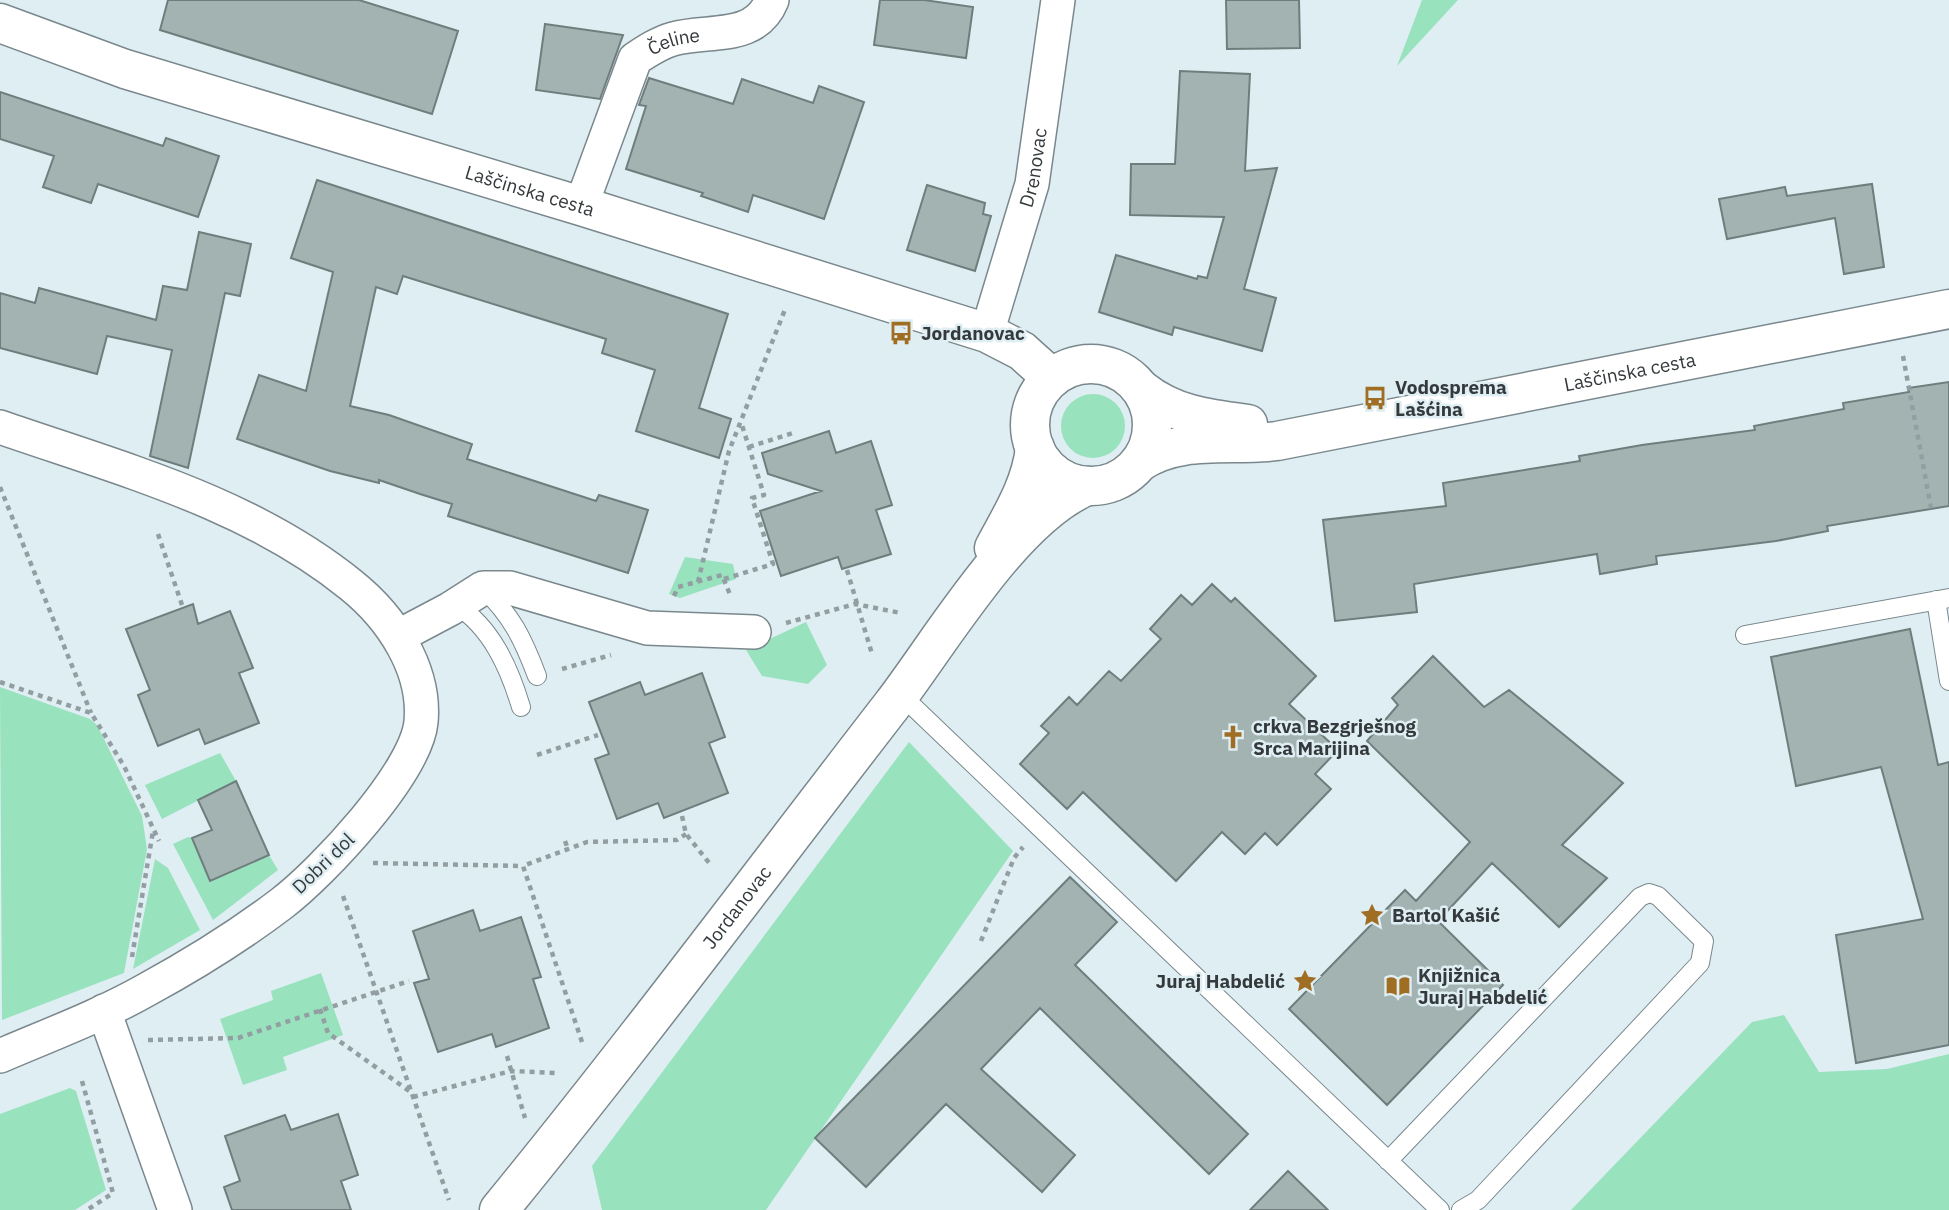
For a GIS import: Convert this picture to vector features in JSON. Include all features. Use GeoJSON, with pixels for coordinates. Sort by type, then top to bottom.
{"type":"FeatureCollection","features":[{"type":"Feature","properties":{"kind":"main road","name":"Laščinska cesta"},"geometry":{"type":"LineString","coordinates":[[0,23],[125,69],[581,206],[987,333],[1022,351],[1052,378]]}},
{"type":"Feature","properties":{"kind":"main road","name":"Laščinska cesta"},"geometry":{"type":"LineString","coordinates":[[1140,462],[1165,448],[1183,445],[1243,445],[1312,434],[1949,309]]}},
{"type":"Feature","properties":{"kind":"main road"},"geometry":{"type":"LineString","coordinates":[[1093,364],[1110,367],[1125,374],[1142,390],[1151,415],[1152,431],[1148,448],[1140,462],[1117,480],[1087,486],[1057,475],[1035,448],[1031,434],[1031,414],[1036,398],[1052,378],[1077,365],[1093,364]]}},
{"type":"Feature","properties":{"kind":"main road","name":"Laščinska cesta"},"geometry":{"type":"LineString","coordinates":[[1142,390],[1170,409],[1203,418],[1312,434]]}},
{"type":"Feature","properties":{"kind":"main road","name":"Jordanovac"},"geometry":{"type":"LineString","coordinates":[[499,1210],[901,694],[967,599],[1026,487],[1033,468],[1035,448]]}},
{"type":"Feature","properties":{"kind":"main road","name":"Jordanovac"},"geometry":{"type":"LineString","coordinates":[[967,599],[1059,500],[1087,486]]}},
{"type":"Feature","properties":{"kind":"street","name":"Čeline"},"geometry":{"type":"LineString","coordinates":[[581,206],[635,59],[653,47],[674,39],[737,31],[755,25],[768,11],[772,0]]}},
{"type":"Feature","properties":{"kind":"street","name":"Drenovac"},"geometry":{"type":"LineString","coordinates":[[987,333],[1032,184],[1058,0]]}},
{"type":"Feature","properties":{"kind":"street","name":"Dobri dol"},"geometry":{"type":"LineString","coordinates":[[0,427],[201,497],[279,535],[353,586],[399,636],[419,683],[421,723],[409,761],[361,826],[283,903],[148,989],[0,1056]]}},
{"type":"Feature","properties":{"kind":"street"},"geometry":{"type":"LineString","coordinates":[[399,636],[469,596],[510,588],[647,628],[754,632]]}},
{"type":"Feature","properties":{"kind":"street"},"geometry":{"type":"LineString","coordinates":[[104,1011],[175,1210]]}},
{"type":"Feature","properties":{"kind":"lane"},"geometry":{"type":"LineString","coordinates":[[469,596],[506,610],[524,641],[537,677]]}},
{"type":"Feature","properties":{"kind":"lane"},"geometry":{"type":"LineString","coordinates":[[469,596],[477,618],[495,645],[522,707]]}},
{"type":"Feature","properties":{"kind":"lane"},"geometry":{"type":"LineString","coordinates":[[1745,635],[1942,599],[1949,681]]}},
{"type":"Feature","properties":{"kind":"lane"},"geometry":{"type":"LineString","coordinates":[[901,694],[1440,1210]]}},
{"type":"Feature","properties":{"kind":"lane"},"geometry":{"type":"LineString","coordinates":[[1388,1161],[1640,897],[1649,892],[1658,896],[1704,941],[1700,963],[1478,1200],[1461,1210]]}},
{"type":"Feature","properties":{"kind":"path"},"geometry":{"type":"LineString","coordinates":[[698,582],[729,450],[788,303]]}},
{"type":"Feature","properties":{"kind":"path"},"geometry":{"type":"LineString","coordinates":[[1901,352],[1906,361],[1933,513]]}},
{"type":"Feature","properties":{"kind":"path"},"geometry":{"type":"LineString","coordinates":[[724,579],[773,564],[752,498],[764,495],[740,422]]}},
{"type":"Feature","properties":{"kind":"path"},"geometry":{"type":"LineString","coordinates":[[749,447],[796,432]]}},
{"type":"Feature","properties":{"kind":"path"},"geometry":{"type":"LineString","coordinates":[[0,487],[91,713],[124,766],[159,841]]}},
{"type":"Feature","properties":{"kind":"path"},"geometry":{"type":"LineString","coordinates":[[158,534],[183,608]]}},
{"type":"Feature","properties":{"kind":"path"},"geometry":{"type":"LineString","coordinates":[[847,570],[872,654]]}},
{"type":"Feature","properties":{"kind":"path"},"geometry":{"type":"LineString","coordinates":[[754,632],[855,604],[901,613]]}},
{"type":"Feature","properties":{"kind":"path"},"geometry":{"type":"LineString","coordinates":[[0,682],[91,713]]}},
{"type":"Feature","properties":{"kind":"path"},"geometry":{"type":"LineString","coordinates":[[537,755],[598,735]]}},
{"type":"Feature","properties":{"kind":"path"},"geometry":{"type":"LineString","coordinates":[[682,816],[686,834],[710,864]]}},
{"type":"Feature","properties":{"kind":"path"},"geometry":{"type":"LineString","coordinates":[[981,941],[1014,858],[1040,828]]}},
{"type":"Feature","properties":{"kind":"path"},"geometry":{"type":"LineString","coordinates":[[131,961],[153,830]]}},
{"type":"Feature","properties":{"kind":"path"},"geometry":{"type":"LineString","coordinates":[[371,863],[523,866],[587,842],[677,840],[686,834]]}},
{"type":"Feature","properties":{"kind":"path"},"geometry":{"type":"LineString","coordinates":[[565,841],[568,849]]}},
{"type":"Feature","properties":{"kind":"path"},"geometry":{"type":"LineString","coordinates":[[523,866],[582,1042]]}},
{"type":"Feature","properties":{"kind":"path"},"geometry":{"type":"LineString","coordinates":[[342,894],[449,1200]]}},
{"type":"Feature","properties":{"kind":"path"},"geometry":{"type":"LineString","coordinates":[[142,1044],[148,1040],[238,1038],[409,981]]}},
{"type":"Feature","properties":{"kind":"path"},"geometry":{"type":"LineString","coordinates":[[320,1009],[328,1033],[412,1095],[511,1072],[557,1073]]}},
{"type":"Feature","properties":{"kind":"path"},"geometry":{"type":"LineString","coordinates":[[507,1056],[522,1116],[528,1122]]}},
{"type":"Feature","properties":{"kind":"path"},"geometry":{"type":"LineString","coordinates":[[82,1081],[113,1193],[87,1210]]}},
{"type":"Feature","properties":{"kind":"green space"},"geometry":{"type":"Polygon","coordinates":[[[1422,0],[1458,0],[1397,66],[1422,0]]]}},
{"type":"Feature","properties":{"kind":"green space"},"geometry":{"type":"Polygon","coordinates":[[[1093,394],[1111,400],[1119,408],[1125,426],[1119,444],[1111,452],[1093,458],[1075,452],[1067,444],[1061,426],[1067,408],[1075,400],[1093,394]]]}},
{"type":"Feature","properties":{"kind":"green space"},"geometry":{"type":"Polygon","coordinates":[[[685,557],[733,564],[736,579],[680,598],[669,594],[685,557]]]}},
{"type":"Feature","properties":{"kind":"green space"},"geometry":{"type":"Polygon","coordinates":[[[806,622],[827,665],[808,684],[762,676],[746,650],[806,622]]]}},
{"type":"Feature","properties":{"kind":"green space"},"geometry":{"type":"Polygon","coordinates":[[[0,687],[90,719],[97,725],[142,816],[147,849],[124,973],[2,1020],[0,687]]]}},
{"type":"Feature","properties":{"kind":"green space"},"geometry":{"type":"Polygon","coordinates":[[[909,742],[1013,851],[766,1210],[602,1210],[592,1166],[909,742]]]}},
{"type":"Feature","properties":{"kind":"green space"},"geometry":{"type":"Polygon","coordinates":[[[220,753],[236,781],[162,819],[145,785],[220,753]]]}},
{"type":"Feature","properties":{"kind":"green space"},"geometry":{"type":"Polygon","coordinates":[[[188,837],[192,838],[210,881],[269,855],[278,870],[213,920],[173,844],[188,837]]]}},
{"type":"Feature","properties":{"kind":"green space"},"geometry":{"type":"Polygon","coordinates":[[[155,859],[168,868],[200,930],[133,969],[155,859]]]}},
{"type":"Feature","properties":{"kind":"green space"},"geometry":{"type":"Polygon","coordinates":[[[321,973],[343,1035],[283,1057],[287,1070],[243,1085],[220,1019],[273,1000],[271,991],[321,973]]]}},
{"type":"Feature","properties":{"kind":"green space"},"geometry":{"type":"Polygon","coordinates":[[[1784,1015],[1819,1072],[1887,1069],[1949,1054],[1949,1210],[1571,1210],[1752,1022],[1784,1015]]]}},
{"type":"Feature","properties":{"kind":"green space"},"geometry":{"type":"Polygon","coordinates":[[[70,1088],[76,1091],[106,1190],[75,1210],[0,1210],[0,1114],[70,1088]]]}},
{"type":"Feature","properties":{"kind":"building"},"geometry":{"type":"Polygon","coordinates":[[[168,0],[359,0],[458,31],[432,114],[160,30],[168,0]]]}},
{"type":"Feature","properties":{"kind":"building"},"geometry":{"type":"Polygon","coordinates":[[[880,0],[924,0],[973,7],[966,58],[874,45],[880,0]]]}},
{"type":"Feature","properties":{"kind":"building"},"geometry":{"type":"Polygon","coordinates":[[[1226,0],[1299,0],[1300,48],[1227,49],[1226,0]]]}},
{"type":"Feature","properties":{"kind":"building"},"geometry":{"type":"Polygon","coordinates":[[[545,24],[623,35],[600,99],[536,90],[545,24]]]}},
{"type":"Feature","properties":{"kind":"building"},"geometry":{"type":"Polygon","coordinates":[[[1180,71],[1250,74],[1245,171],[1277,168],[1244,289],[1276,298],[1262,351],[1174,327],[1172,335],[1099,312],[1116,255],[1197,279],[1198,276],[1207,278],[1224,217],[1130,215],[1131,164],[1175,164],[1180,71]]]}},
{"type":"Feature","properties":{"kind":"building"},"geometry":{"type":"Polygon","coordinates":[[[649,78],[733,104],[742,79],[813,103],[819,86],[864,102],[824,219],[753,195],[748,212],[701,196],[703,193],[626,169],[646,106],[639,105],[649,78]]]}},
{"type":"Feature","properties":{"kind":"building"},"geometry":{"type":"Polygon","coordinates":[[[0,92],[163,146],[166,138],[219,156],[198,217],[98,184],[91,203],[43,187],[54,156],[0,139],[0,92]]]}},
{"type":"Feature","properties":{"kind":"building"},"geometry":{"type":"Polygon","coordinates":[[[317,180],[728,314],[699,408],[731,419],[719,458],[636,431],[655,370],[602,353],[606,339],[403,276],[397,294],[376,287],[350,406],[389,415],[472,444],[467,459],[596,501],[599,495],[648,510],[628,573],[448,516],[452,504],[379,480],[379,483],[330,471],[237,439],[259,375],[306,391],[333,272],[291,258],[317,180]]]}},
{"type":"Feature","properties":{"kind":"building"},"geometry":{"type":"Polygon","coordinates":[[[1872,184],[1884,267],[1844,274],[1835,218],[1727,239],[1719,199],[1785,187],[1787,196],[1872,184]]]}},
{"type":"Feature","properties":{"kind":"building"},"geometry":{"type":"Polygon","coordinates":[[[927,185],[985,203],[983,214],[991,216],[975,271],[907,250],[927,185]]]}},
{"type":"Feature","properties":{"kind":"building"},"geometry":{"type":"Polygon","coordinates":[[[199,232],[251,244],[240,296],[225,293],[188,468],[150,456],[172,350],[107,336],[97,374],[0,348],[0,293],[35,303],[39,288],[156,320],[163,286],[187,290],[199,232]]]}},
{"type":"Feature","properties":{"kind":"building"},"geometry":{"type":"Polygon","coordinates":[[[1949,382],[1949,506],[1827,526],[1828,531],[1776,541],[1656,556],[1657,564],[1600,574],[1597,554],[1414,584],[1417,612],[1335,621],[1323,520],[1446,506],[1443,483],[1580,461],[1579,456],[1642,445],[1755,430],[1754,426],[1844,409],[1843,403],[1949,382]]]}},
{"type":"Feature","properties":{"kind":"building"},"geometry":{"type":"Polygon","coordinates":[[[829,431],[836,453],[871,441],[892,505],[876,510],[891,554],[842,569],[838,557],[781,576],[760,511],[821,491],[768,474],[762,453],[829,431]]]}},
{"type":"Feature","properties":{"kind":"building","name":"crkva Bezgrješnog Srca Marijina"},"geometry":{"type":"Polygon","coordinates":[[[1212,584],[1231,602],[1235,598],[1316,676],[1289,704],[1338,750],[1315,774],[1331,789],[1277,845],[1265,833],[1245,854],[1222,832],[1176,881],[1083,792],[1067,809],[1020,764],[1049,733],[1041,726],[1069,697],[1077,705],[1109,671],[1121,681],[1161,639],[1150,629],[1181,595],[1192,605],[1212,584]]]}},
{"type":"Feature","properties":{"kind":"building"},"geometry":{"type":"Polygon","coordinates":[[[193,604],[198,624],[230,611],[253,668],[239,673],[259,723],[205,744],[199,729],[158,746],[138,695],[150,690],[126,629],[193,604]]]}},
{"type":"Feature","properties":{"kind":"building"},"geometry":{"type":"Polygon","coordinates":[[[1910,629],[1938,765],[1949,762],[1949,1045],[1856,1063],[1836,935],[1923,919],[1881,767],[1796,786],[1771,657],[1910,629]]]}},
{"type":"Feature","properties":{"kind":"building"},"geometry":{"type":"Polygon","coordinates":[[[1433,656],[1484,707],[1509,690],[1623,783],[1562,845],[1607,878],[1559,927],[1492,863],[1438,921],[1503,985],[1387,1105],[1289,1009],[1405,890],[1416,901],[1470,842],[1367,741],[1398,705],[1392,698],[1433,656]]]}},
{"type":"Feature","properties":{"kind":"building"},"geometry":{"type":"Polygon","coordinates":[[[702,673],[725,737],[709,743],[728,793],[664,818],[658,803],[617,819],[595,759],[609,754],[589,702],[640,682],[645,695],[702,673]]]}},
{"type":"Feature","properties":{"kind":"building"},"geometry":{"type":"Polygon","coordinates":[[[236,781],[269,855],[210,881],[192,838],[212,830],[198,800],[236,781]]]}},
{"type":"Feature","properties":{"kind":"building"},"geometry":{"type":"Polygon","coordinates":[[[1070,877],[1117,922],[1075,965],[1248,1134],[1209,1174],[1040,1008],[981,1069],[1075,1155],[1042,1192],[946,1104],[866,1187],[815,1138],[1070,877]]]}},
{"type":"Feature","properties":{"kind":"building"},"geometry":{"type":"Polygon","coordinates":[[[473,910],[480,931],[521,917],[541,977],[533,979],[549,1028],[496,1047],[492,1034],[438,1052],[414,983],[429,979],[413,931],[473,910]]]}},
{"type":"Feature","properties":{"kind":"building"},"geometry":{"type":"Polygon","coordinates":[[[338,1114],[358,1175],[341,1181],[351,1210],[232,1210],[224,1187],[240,1181],[225,1136],[285,1115],[291,1130],[338,1114]]]}},
{"type":"Feature","properties":{"kind":"building"},"geometry":{"type":"Polygon","coordinates":[[[1288,1171],[1328,1210],[1250,1210],[1288,1171]]]}},
{"type":"Feature","properties":{"kind":"place","name":"Jordanovac"},"geometry":{"type":"Point","coordinates":[901,333]}},
{"type":"Feature","properties":{"kind":"place","name":"Vodosprema Lašćina"},"geometry":{"type":"Point","coordinates":[1375,398]}},
{"type":"Feature","properties":{"kind":"place","name":"crkva Bezgrješnog Srca Marijina"},"geometry":{"type":"Point","coordinates":[1233,737]}},
{"type":"Feature","properties":{"kind":"place","name":"Bartol Kašić"},"geometry":{"type":"Point","coordinates":[1372,915]}},
{"type":"Feature","properties":{"kind":"place","name":"Juraj Habdelić"},"geometry":{"type":"Point","coordinates":[1305,981]}},
{"type":"Feature","properties":{"kind":"place","name":"Knjižnica Juraj Habdelić"},"geometry":{"type":"Point","coordinates":[1398,986]}}]}
